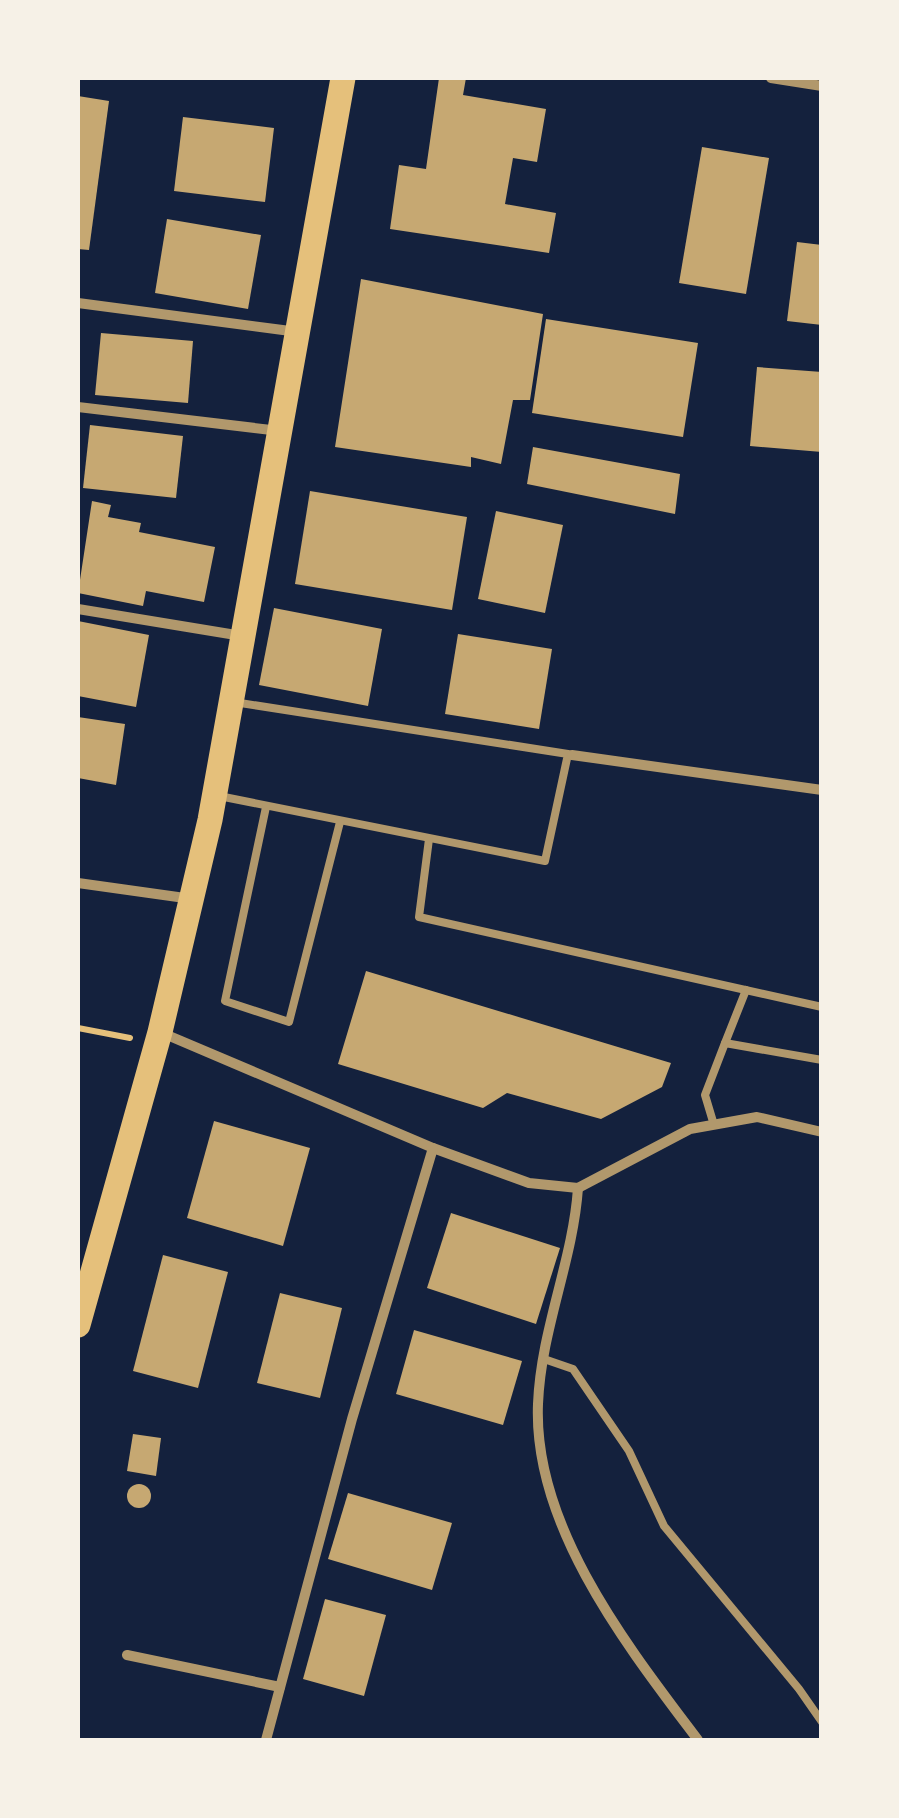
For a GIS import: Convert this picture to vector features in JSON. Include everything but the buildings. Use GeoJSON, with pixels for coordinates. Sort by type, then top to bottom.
{"type":"FeatureCollection","features":[{"type":"Feature","properties":{"kind":"main road"},"geometry":{"type":"LineString","coordinates":[[78,1325],[158,1037],[215,795],[342,78]]}},
{"type":"Feature","properties":{"kind":"street"},"geometry":{"type":"LineString","coordinates":[[771,78],[822,86]]}},
{"type":"Feature","properties":{"kind":"street"},"geometry":{"type":"LineString","coordinates":[[78,303],[299,332]]}},
{"type":"Feature","properties":{"kind":"street"},"geometry":{"type":"LineString","coordinates":[[78,407],[281,432]]}},
{"type":"Feature","properties":{"kind":"street"},"geometry":{"type":"LineString","coordinates":[[78,609],[242,636]]}},
{"type":"Feature","properties":{"kind":"street"},"geometry":{"type":"LineString","coordinates":[[570,754],[822,790]]}},
{"type":"Feature","properties":{"kind":"street"},"geometry":{"type":"LineString","coordinates":[[78,883],[192,899]]}},
{"type":"Feature","properties":{"kind":"street"},"geometry":{"type":"LineString","coordinates":[[158,1037],[529,1183],[578,1188],[690,1129],[756,1117],[822,1132]]}},
{"type":"Feature","properties":{"kind":"street"},"geometry":{"type":"LineString","coordinates":[[266,1740],[352,1419],[433,1148]]}},
{"type":"Feature","properties":{"kind":"street"},"geometry":{"type":"LineString","coordinates":[[578,1188],[575,1228],[551,1310],[538,1405],[545,1476],[568,1539],[628,1649],[698,1740]]}},
{"type":"Feature","properties":{"kind":"street"},"geometry":{"type":"LineString","coordinates":[[128,1655],[280,1686]]}},
{"type":"Feature","properties":{"kind":"lane"},"geometry":{"type":"LineString","coordinates":[[215,795],[545,861],[570,754],[230,701]]}},
{"type":"Feature","properties":{"kind":"lane"},"geometry":{"type":"LineString","coordinates":[[266,807],[225,1001],[290,1022],[340,822]]}},
{"type":"Feature","properties":{"kind":"lane"},"geometry":{"type":"LineString","coordinates":[[428,839],[419,917],[822,1007]]}},
{"type":"Feature","properties":{"kind":"lane"},"geometry":{"type":"LineString","coordinates":[[714,1125],[705,1095],[746,990]]}},
{"type":"Feature","properties":{"kind":"lane"},"geometry":{"type":"LineString","coordinates":[[725,1044],[822,1060]]}},
{"type":"Feature","properties":{"kind":"lane"},"geometry":{"type":"LineString","coordinates":[[544,1359],[573,1369],[629,1451],[664,1526],[822,1722]]}},
{"type":"Feature","properties":{"kind":"path"},"geometry":{"type":"LineString","coordinates":[[78,1028],[158,1037]]}}]}
